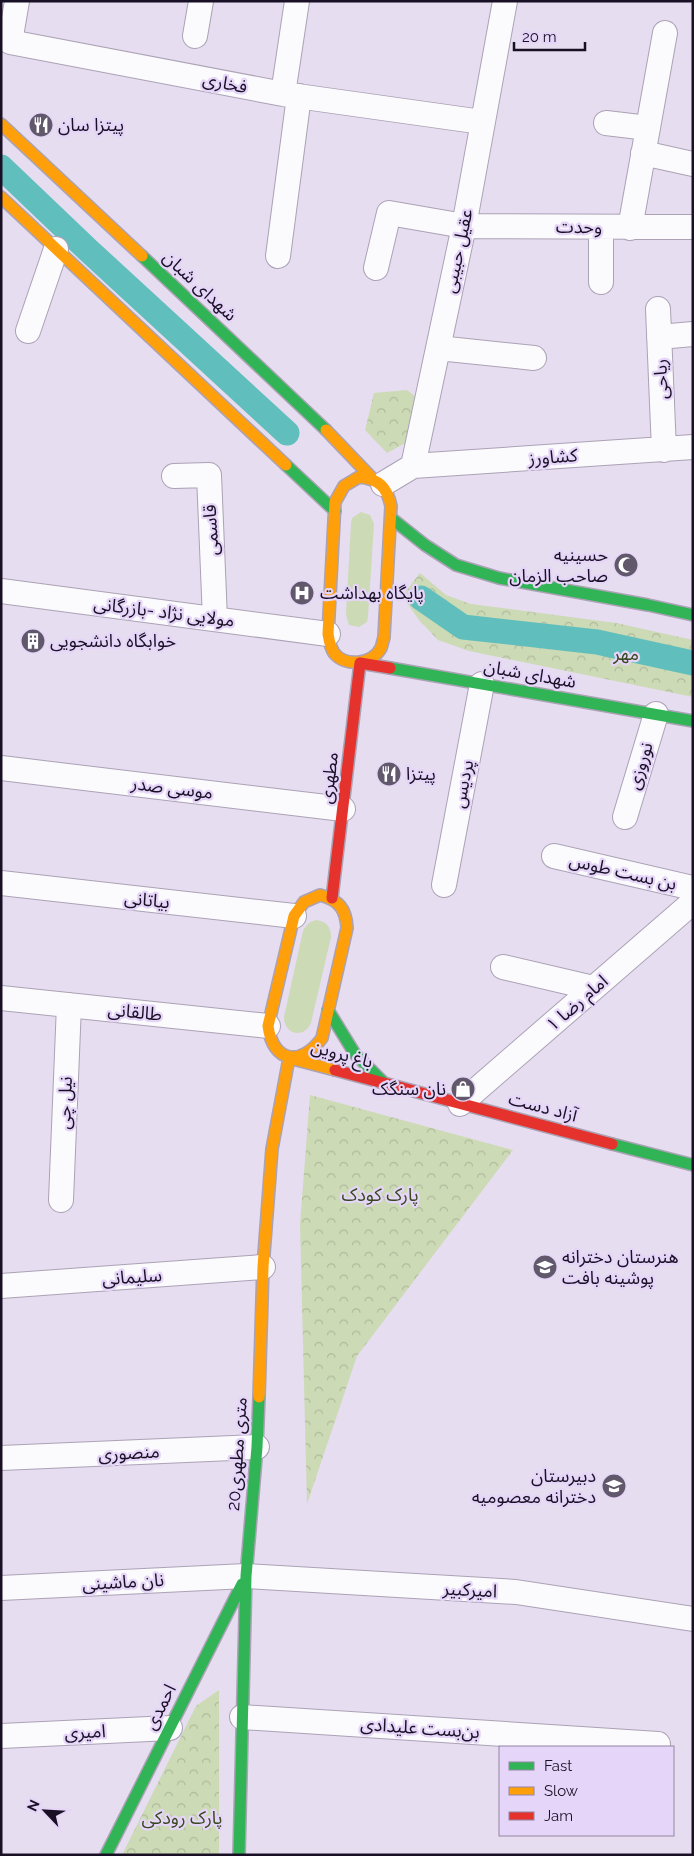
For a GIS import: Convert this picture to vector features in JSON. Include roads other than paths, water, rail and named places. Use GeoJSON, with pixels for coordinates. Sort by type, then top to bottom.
{"type":"FeatureCollection","features":[{"type":"Feature","properties":{"kind":"street","name":"فخاری"},"geometry":{"type":"LineString","coordinates":[[16,1],[10,42],[291,95],[482,122]]}},
{"type":"Feature","properties":{"kind":"street"},"geometry":{"type":"LineString","coordinates":[[195,36],[201,1]]}},
{"type":"Feature","properties":{"kind":"street"},"geometry":{"type":"LineString","coordinates":[[278,256],[297,1]]}},
{"type":"Feature","properties":{"kind":"street","name":"عقیل حبیبی"},"geometry":{"type":"LineString","coordinates":[[413,466],[464,226],[505,1]]}},
{"type":"Feature","properties":{"kind":"street"},"geometry":{"type":"LineString","coordinates":[[630,228],[665,33]]}},
{"type":"Feature","properties":{"kind":"street"},"geometry":{"type":"LineString","coordinates":[[606,122],[648,128]]}},
{"type":"Feature","properties":{"kind":"street","name":"شهدای شبان"},"geometry":{"type":"LineString","coordinates":[[1,124],[310,414],[377,481]]}},
{"type":"Feature","properties":{"kind":"street"},"geometry":{"type":"LineString","coordinates":[[643,152],[693,164]]}},
{"type":"Feature","properties":{"kind":"street"},"geometry":{"type":"LineString","coordinates":[[1,198],[335,511]]}},
{"type":"Feature","properties":{"kind":"street","name":"وحدت"},"geometry":{"type":"LineString","coordinates":[[376,268],[389,213],[464,226],[693,227]]}},
{"type":"Feature","properties":{"kind":"street"},"geometry":{"type":"LineString","coordinates":[[601,227],[601,282]]}},
{"type":"Feature","properties":{"kind":"street"},"geometry":{"type":"LineString","coordinates":[[28,331],[56,249]]}},
{"type":"Feature","properties":{"kind":"street","name":"ریاحی"},"geometry":{"type":"LineString","coordinates":[[658,309],[664,450]]}},
{"type":"Feature","properties":{"kind":"street"},"geometry":{"type":"LineString","coordinates":[[659,337],[693,334]]}},
{"type":"Feature","properties":{"kind":"street"},"geometry":{"type":"LineString","coordinates":[[438,348],[534,358]]}},
{"type":"Feature","properties":{"kind":"street","name":"کشاورز"},"geometry":{"type":"LineString","coordinates":[[413,466],[693,447]]}},
{"type":"Feature","properties":{"kind":"street"},"geometry":{"type":"LineString","coordinates":[[377,481],[413,466]]}},
{"type":"Feature","properties":{"kind":"street","name":"قاسمی"},"geometry":{"type":"LineString","coordinates":[[174,476],[209,475],[215,619]]}},
{"type":"Feature","properties":{"kind":"street"},"geometry":{"type":"LineString","coordinates":[[328,634],[335,511],[339,491],[347,482],[359,477],[377,481],[390,494],[392,506],[384,637],[380,648],[372,658],[360,663]]}},
{"type":"Feature","properties":{"kind":"street"},"geometry":{"type":"LineString","coordinates":[[391,518],[425,545],[456,565],[499,578],[693,615]]}},
{"type":"Feature","properties":{"kind":"street","name":"مولایی نژاد -بازرگانی"},"geometry":{"type":"LineString","coordinates":[[1,591],[328,634]]}},
{"type":"Feature","properties":{"kind":"street","name":"شهدای شبان"},"geometry":{"type":"LineString","coordinates":[[328,634],[330,646],[337,656],[348,662],[693,721]]}},
{"type":"Feature","properties":{"kind":"street","name":"مطهری"},"geometry":{"type":"LineString","coordinates":[[332,898],[360,663]]}},
{"type":"Feature","properties":{"kind":"street","name":"پردیس"},"geometry":{"type":"LineString","coordinates":[[444,885],[482,684]]}},
{"type":"Feature","properties":{"kind":"street","name":"نوروزی"},"geometry":{"type":"LineString","coordinates":[[625,817],[656,714]]}},
{"type":"Feature","properties":{"kind":"street","name":"موسی صدر"},"geometry":{"type":"LineString","coordinates":[[1,768],[343,808]]}},
{"type":"Feature","properties":{"kind":"street","name":"بن بست طوس"},"geometry":{"type":"LineString","coordinates":[[554,856],[693,888]]}},
{"type":"Feature","properties":{"kind":"street","name":"بیاتانی"},"geometry":{"type":"LineString","coordinates":[[1,883],[294,916]]}},
{"type":"Feature","properties":{"kind":"street"},"geometry":{"type":"LineString","coordinates":[[320,895],[332,898],[341,905],[346,916],[346,928],[322,1038],[317,1048],[306,1056],[289,1058],[276,1050],[268,1037],[268,1026],[294,916],[298,906],[308,898],[320,895]]}},
{"type":"Feature","properties":{"kind":"street","name":"امام رضا ۱"},"geometry":{"type":"LineString","coordinates":[[460,1104],[693,902]]}},
{"type":"Feature","properties":{"kind":"street"},"geometry":{"type":"LineString","coordinates":[[503,966],[593,988]]}},
{"type":"Feature","properties":{"kind":"street","name":"طالقانی"},"geometry":{"type":"LineString","coordinates":[[1,998],[268,1026]]}},
{"type":"Feature","properties":{"kind":"street","name":"نیل چی"},"geometry":{"type":"LineString","coordinates":[[61,1200],[70,1005]]}},
{"type":"Feature","properties":{"kind":"street"},"geometry":{"type":"LineString","coordinates":[[328,1010],[355,1054],[385,1084]]}},
{"type":"Feature","properties":{"kind":"street","name":"باغ پروین"},"geometry":{"type":"LineString","coordinates":[[289,1058],[385,1084]]}},
{"type":"Feature","properties":{"kind":"street","name":"20متری مطهری"},"geometry":{"type":"LineString","coordinates":[[239,1855],[246,1576],[257,1447],[263,1268],[272,1148],[289,1058]]}},
{"type":"Feature","properties":{"kind":"street","name":"آزاد دست"},"geometry":{"type":"LineString","coordinates":[[385,1084],[693,1165]]}},
{"type":"Feature","properties":{"kind":"street","name":"سلیمانی"},"geometry":{"type":"LineString","coordinates":[[1,1286],[263,1268]]}},
{"type":"Feature","properties":{"kind":"street","name":"منصوری"},"geometry":{"type":"LineString","coordinates":[[1,1458],[257,1447]]}},
{"type":"Feature","properties":{"kind":"street","name":"نان ماشینی"},"geometry":{"type":"LineString","coordinates":[[1,1588],[246,1576]]}},
{"type":"Feature","properties":{"kind":"street","name":"امیرکبیر"},"geometry":{"type":"LineString","coordinates":[[246,1576],[516,1592],[693,1619]]}},
{"type":"Feature","properties":{"kind":"street","name":"احمدی"},"geometry":{"type":"LineString","coordinates":[[106,1855],[246,1576]]}},
{"type":"Feature","properties":{"kind":"street","name":"بن‌بست علیدادی"},"geometry":{"type":"LineString","coordinates":[[242,1717],[658,1744]]}},
{"type":"Feature","properties":{"kind":"street","name":"امیری"},"geometry":{"type":"LineString","coordinates":[[1,1736],[170,1728]]}},
{"type":"Feature","properties":{"kind":"waterway"},"geometry":{"type":"LineString","coordinates":[[1,167],[88,250],[287,433]]}},
{"type":"Feature","properties":{"kind":"waterway"},"geometry":{"type":"LineString","coordinates":[[421,598],[463,627],[597,642],[693,663]]}},
{"type":"Feature","properties":{"kind":"place","name":"پیتزا سان"},"geometry":{"type":"Point","coordinates":[41,125]}},
{"type":"Feature","properties":{"kind":"place","name":"حسینیه صاحب الزمان"},"geometry":{"type":"Point","coordinates":[626,565]}},
{"type":"Feature","properties":{"kind":"place","name":"پایگاه بهداشت"},"geometry":{"type":"Point","coordinates":[302,593]}},
{"type":"Feature","properties":{"kind":"place","name":"خوابگاه دانشجویی"},"geometry":{"type":"Point","coordinates":[33,641]}},
{"type":"Feature","properties":{"kind":"place","name":"پیتزا"},"geometry":{"type":"Point","coordinates":[389,774]}},
{"type":"Feature","properties":{"kind":"place","name":"نان سنگک"},"geometry":{"type":"Point","coordinates":[463,1089]}},
{"type":"Feature","properties":{"kind":"place","name":"هنرستان دخترانه پوشینه بافت"},"geometry":{"type":"Point","coordinates":[545,1267]}},
{"type":"Feature","properties":{"kind":"place","name":"دبیرستان دخترانه معصومیه"},"geometry":{"type":"Point","coordinates":[614,1486]}},
{"type":"Feature","properties":{"kind":"park label","name":"مهر"},"geometry":{"type":"Point","coordinates":[626,654]}},
{"type":"Feature","properties":{"kind":"park label","name":"پارک کودک"},"geometry":{"type":"Point","coordinates":[380,1195]}},
{"type":"Feature","properties":{"kind":"park label","name":"پارک رودکی"},"geometry":{"type":"Point","coordinates":[182,1818]}}]}
